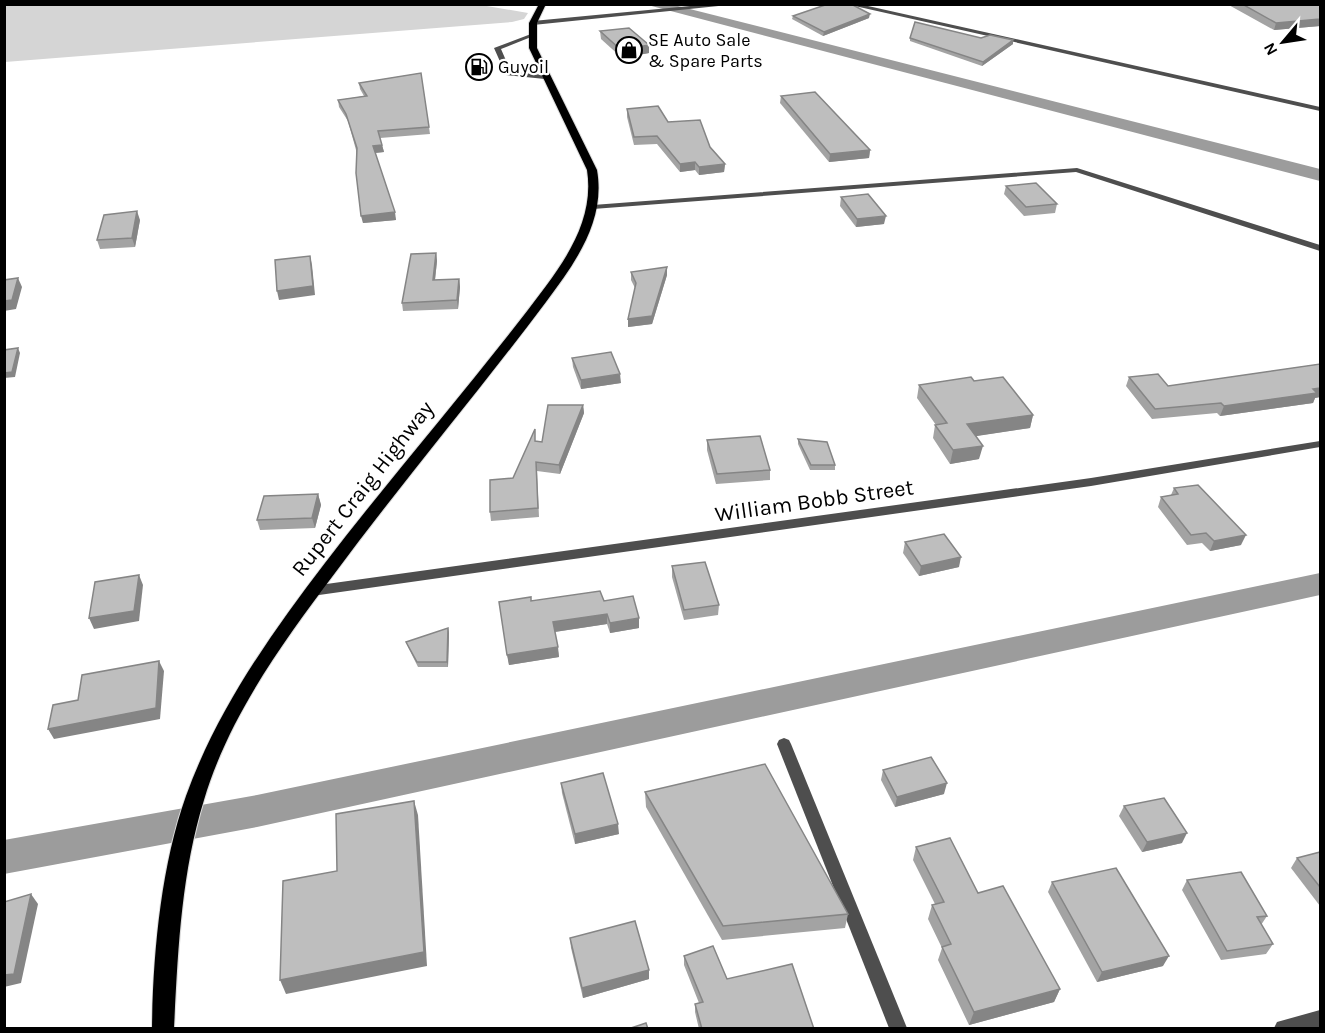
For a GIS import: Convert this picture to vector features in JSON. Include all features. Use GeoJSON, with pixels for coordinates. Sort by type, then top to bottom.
{"type":"FeatureCollection","features":[{"type":"Feature","properties":{"kind":"main road"},"geometry":{"type":"LineString","coordinates":[[533,29],[542,5]]}},
{"type":"Feature","properties":{"kind":"main road","name":"Rupert Craig Highway"},"geometry":{"type":"LineString","coordinates":[[163,1029],[169,930],[182,843],[207,766],[261,664],[312,591],[535,310],[574,253],[593,207],[595,182],[592,170],[544,77],[532,48],[533,29]]}},
{"type":"Feature","properties":{"kind":"street"},"geometry":{"type":"LineString","coordinates":[[544,77],[508,74],[497,48],[533,29],[641,12],[735,4]]}},
{"type":"Feature","properties":{"kind":"street"},"geometry":{"type":"LineString","coordinates":[[849,4],[1320,109]]}},
{"type":"Feature","properties":{"kind":"street"},"geometry":{"type":"LineString","coordinates":[[593,207],[1077,170],[1320,248]]}},
{"type":"Feature","properties":{"kind":"street","name":"William Bobb Street"},"geometry":{"type":"LineString","coordinates":[[312,591],[1091,482],[1320,444]]}},
{"type":"Feature","properties":{"kind":"street"},"geometry":{"type":"LineString","coordinates":[[784,744],[898,1029]]}},
{"type":"Feature","properties":{"kind":"street"},"geometry":{"type":"LineString","coordinates":[[1283,1029],[1320,1019]]}},
{"type":"Feature","properties":{"kind":"shaded area"},"geometry":{"type":"Polygon","coordinates":[[[5,5],[481,5],[528,13],[524,19],[512,22],[5,62],[5,5]]]}},
{"type":"Feature","properties":{"kind":"building"},"geometry":{"type":"Polygon","coordinates":[[[828,4],[851,4],[870,14],[824,32],[793,16],[828,4]]]}},
{"type":"Feature","properties":{"kind":"building"},"geometry":{"type":"Polygon","coordinates":[[[1242,4],[1320,4],[1320,19],[1276,23],[1242,4]]]}},
{"type":"Feature","properties":{"kind":"building"},"geometry":{"type":"Polygon","coordinates":[[[915,22],[981,38],[990,35],[1013,40],[983,62],[910,38],[915,22]]]}},
{"type":"Feature","properties":{"kind":"building"},"geometry":{"type":"Polygon","coordinates":[[[629,28],[649,45],[621,50],[600,31],[629,28]]]}},
{"type":"Feature","properties":{"kind":"building"},"geometry":{"type":"Polygon","coordinates":[[[421,73],[429,127],[378,131],[382,145],[373,146],[395,212],[361,216],[356,173],[357,148],[346,114],[338,100],[367,96],[359,83],[421,73]]]}},
{"type":"Feature","properties":{"kind":"building"},"geometry":{"type":"Polygon","coordinates":[[[815,92],[870,150],[830,154],[781,96],[815,92]]]}},
{"type":"Feature","properties":{"kind":"building"},"geometry":{"type":"Polygon","coordinates":[[[658,106],[668,122],[700,120],[710,147],[725,164],[699,167],[695,162],[680,164],[657,136],[634,137],[627,109],[658,106]]]}},
{"type":"Feature","properties":{"kind":"building"},"geometry":{"type":"Polygon","coordinates":[[[1036,183],[1057,204],[1026,207],[1006,186],[1036,183]]]}},
{"type":"Feature","properties":{"kind":"building"},"geometry":{"type":"Polygon","coordinates":[[[868,194],[886,216],[857,219],[841,197],[868,194]]]}},
{"type":"Feature","properties":{"kind":"building"},"geometry":{"type":"Polygon","coordinates":[[[137,211],[132,238],[97,240],[104,215],[137,211]]]}},
{"type":"Feature","properties":{"kind":"building"},"geometry":{"type":"Polygon","coordinates":[[[436,253],[433,280],[459,279],[457,300],[402,303],[411,254],[436,253]]]}},
{"type":"Feature","properties":{"kind":"building"},"geometry":{"type":"Polygon","coordinates":[[[310,256],[313,286],[277,291],[275,260],[310,256]]]}},
{"type":"Feature","properties":{"kind":"building"},"geometry":{"type":"Polygon","coordinates":[[[667,267],[652,316],[628,319],[636,283],[631,272],[667,267]]]}},
{"type":"Feature","properties":{"kind":"building"},"geometry":{"type":"Polygon","coordinates":[[[18,278],[12,300],[4,301],[4,280],[18,278]]]}},
{"type":"Feature","properties":{"kind":"building"},"geometry":{"type":"Polygon","coordinates":[[[18,348],[12,372],[4,373],[4,350],[18,348]]]}},
{"type":"Feature","properties":{"kind":"building"},"geometry":{"type":"Polygon","coordinates":[[[611,352],[620,374],[581,380],[572,358],[611,352]]]}},
{"type":"Feature","properties":{"kind":"building"},"geometry":{"type":"Polygon","coordinates":[[[1320,364],[1320,388],[1313,389],[1317,393],[1224,406],[1221,403],[1155,409],[1129,377],[1158,374],[1168,386],[1320,364]]]}},
{"type":"Feature","properties":{"kind":"building"},"geometry":{"type":"Polygon","coordinates":[[[971,377],[974,381],[1003,377],[1033,415],[967,424],[983,446],[953,450],[935,425],[947,423],[919,385],[971,377]]]}},
{"type":"Feature","properties":{"kind":"building"},"geometry":{"type":"Polygon","coordinates":[[[548,405],[583,405],[559,465],[536,462],[538,508],[490,512],[490,480],[513,478],[535,429],[535,441],[542,442],[548,405]]]}},
{"type":"Feature","properties":{"kind":"building"},"geometry":{"type":"Polygon","coordinates":[[[760,436],[770,470],[717,474],[707,440],[760,436]]]}},
{"type":"Feature","properties":{"kind":"building"},"geometry":{"type":"Polygon","coordinates":[[[798,439],[827,442],[835,465],[811,465],[798,439]]]}},
{"type":"Feature","properties":{"kind":"building"},"geometry":{"type":"Polygon","coordinates":[[[1198,485],[1246,535],[1214,541],[1206,533],[1191,535],[1161,497],[1178,494],[1174,488],[1198,485]]]}},
{"type":"Feature","properties":{"kind":"building"},"geometry":{"type":"Polygon","coordinates":[[[318,494],[312,518],[257,520],[264,496],[318,494]]]}},
{"type":"Feature","properties":{"kind":"building"},"geometry":{"type":"Polygon","coordinates":[[[944,534],[961,557],[921,566],[905,542],[944,534]]]}},
{"type":"Feature","properties":{"kind":"building"},"geometry":{"type":"Polygon","coordinates":[[[705,562],[719,605],[684,610],[672,566],[705,562]]]}},
{"type":"Feature","properties":{"kind":"building"},"geometry":{"type":"Polygon","coordinates":[[[139,575],[134,611],[89,618],[95,582],[139,575]]]}},
{"type":"Feature","properties":{"kind":"building"},"geometry":{"type":"Polygon","coordinates":[[[600,591],[604,601],[633,596],[639,618],[610,623],[607,614],[553,622],[558,647],[507,655],[499,602],[531,597],[531,601],[600,591]]]}},
{"type":"Feature","properties":{"kind":"building"},"geometry":{"type":"Polygon","coordinates":[[[448,628],[447,662],[417,662],[406,642],[448,628]]]}},
{"type":"Feature","properties":{"kind":"building"},"geometry":{"type":"Polygon","coordinates":[[[159,661],[156,708],[48,729],[53,705],[78,700],[82,675],[159,661]]]}},
{"type":"Feature","properties":{"kind":"building"},"geometry":{"type":"Polygon","coordinates":[[[931,757],[947,783],[897,797],[883,770],[931,757]]]}},
{"type":"Feature","properties":{"kind":"building"},"geometry":{"type":"Polygon","coordinates":[[[765,764],[848,914],[723,926],[645,792],[765,764]]]}},
{"type":"Feature","properties":{"kind":"building"},"geometry":{"type":"Polygon","coordinates":[[[603,773],[618,824],[575,834],[561,783],[603,773]]]}},
{"type":"Feature","properties":{"kind":"building"},"geometry":{"type":"Polygon","coordinates":[[[1164,798],[1187,833],[1147,842],[1124,806],[1164,798]]]}},
{"type":"Feature","properties":{"kind":"building"},"geometry":{"type":"Polygon","coordinates":[[[414,801],[424,952],[280,980],[283,881],[337,871],[336,814],[414,801]]]}},
{"type":"Feature","properties":{"kind":"building"},"geometry":{"type":"Polygon","coordinates":[[[950,838],[978,893],[1003,886],[1060,989],[974,1012],[942,947],[951,944],[932,905],[944,902],[916,847],[950,838]]]}},
{"type":"Feature","properties":{"kind":"building"},"geometry":{"type":"Polygon","coordinates":[[[1320,852],[1320,887],[1297,858],[1320,852]]]}},
{"type":"Feature","properties":{"kind":"building"},"geometry":{"type":"Polygon","coordinates":[[[1116,868],[1169,956],[1102,972],[1052,882],[1116,868]]]}},
{"type":"Feature","properties":{"kind":"building"},"geometry":{"type":"Polygon","coordinates":[[[1241,872],[1267,916],[1257,917],[1273,944],[1227,951],[1187,880],[1241,872]]]}},
{"type":"Feature","properties":{"kind":"building"},"geometry":{"type":"Polygon","coordinates":[[[31,894],[14,974],[4,975],[4,902],[31,894]]]}},
{"type":"Feature","properties":{"kind":"building"},"geometry":{"type":"Polygon","coordinates":[[[635,921],[649,970],[582,988],[570,938],[635,921]]]}},
{"type":"Feature","properties":{"kind":"building"},"geometry":{"type":"Polygon","coordinates":[[[713,946],[727,979],[792,964],[814,1029],[702,1029],[695,1004],[703,1002],[684,956],[713,946]]]}},
{"type":"Feature","properties":{"kind":"building"},"geometry":{"type":"Polygon","coordinates":[[[646,1023],[648,1029],[628,1029],[646,1023]]]}},
{"type":"Feature","properties":{"kind":"waterway"},"geometry":{"type":"LineString","coordinates":[[651,4],[1320,175]]}},
{"type":"Feature","properties":{"kind":"waterway"},"geometry":{"type":"LineString","coordinates":[[4,857],[257,811],[1320,584]]}},
{"type":"Feature","properties":{"kind":"place","name":"SE Auto Sale & Spare Parts"},"geometry":{"type":"Point","coordinates":[629,50]}},
{"type":"Feature","properties":{"kind":"place","name":"Guyoil"},"geometry":{"type":"Point","coordinates":[479,67]}}]}
